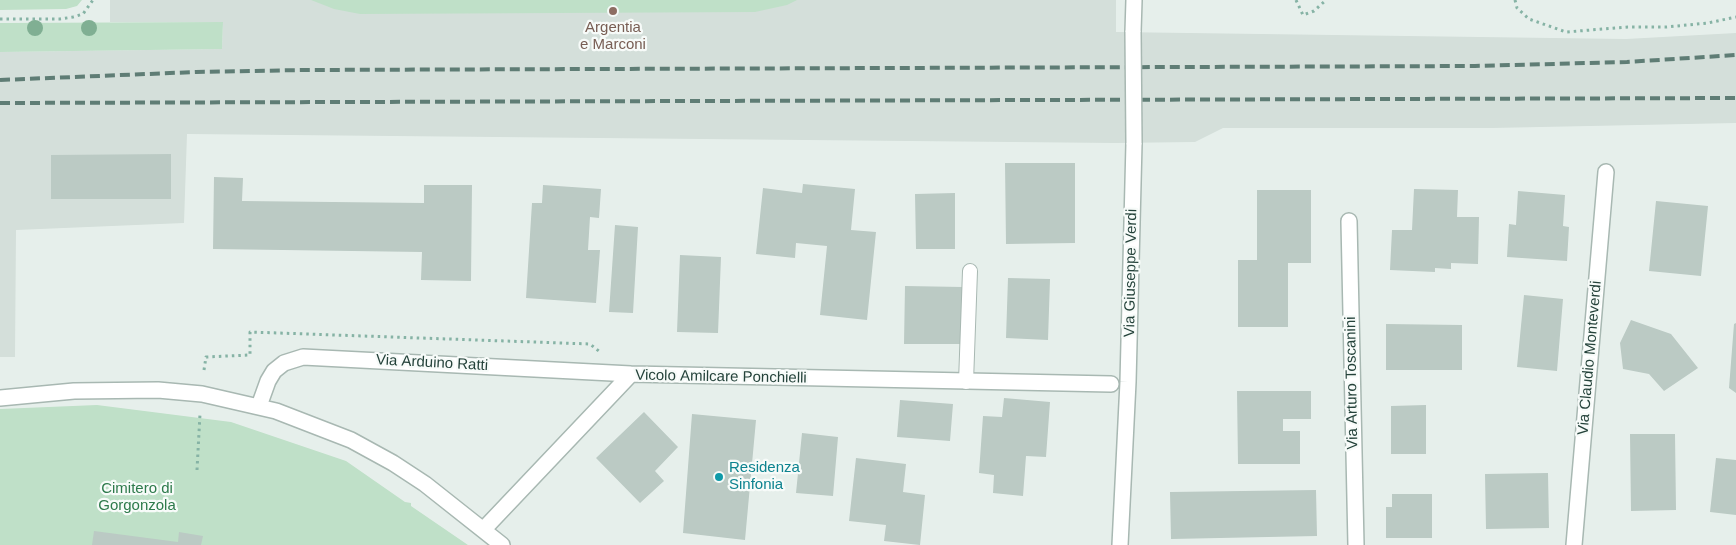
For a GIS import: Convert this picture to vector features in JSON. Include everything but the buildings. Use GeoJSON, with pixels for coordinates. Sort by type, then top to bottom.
{"type":"FeatureCollection","features":[{"type":"Feature","properties":{"kind":"street","name":"Via Giuseppe Verdi"},"geometry":{"type":"LineString","coordinates":[[1120,545],[1128,382],[1134,143],[1134,0]]}},
{"type":"Feature","properties":{"kind":"street","name":"Via Claudio Monteverdi"},"geometry":{"type":"LineString","coordinates":[[1574,545],[1606,172]]}},
{"type":"Feature","properties":{"kind":"street","name":"Via Arturo Toscanini"},"geometry":{"type":"LineString","coordinates":[[1349,221],[1356,545]]}},
{"type":"Feature","properties":{"kind":"street","name":"Via Arduino Ratti"},"geometry":{"type":"LineString","coordinates":[[259,406],[268,381],[274,371],[284,363],[303,357],[631,374]]}},
{"type":"Feature","properties":{"kind":"street","name":"Vicolo Amilcare Ponchielli"},"geometry":{"type":"LineString","coordinates":[[483,530],[631,374],[1111,384]]}},
{"type":"Feature","properties":{"kind":"street"},"geometry":{"type":"LineString","coordinates":[[0,398],[74,391],[158,390],[202,394],[259,406],[312,423],[373,451],[419,480],[502,545]]}},
{"type":"Feature","properties":{"kind":"lane"},"geometry":{"type":"LineString","coordinates":[[966,382],[970,271]]}},
{"type":"Feature","properties":{"kind":"path"},"geometry":{"type":"LineString","coordinates":[[0,19],[60,19],[73,17],[83,14],[93,0]]}},
{"type":"Feature","properties":{"kind":"path"},"geometry":{"type":"LineString","coordinates":[[1296,0],[1302,16],[1314,12],[1326,0]]}},
{"type":"Feature","properties":{"kind":"path"},"geometry":{"type":"LineString","coordinates":[[1515,0],[1517,8],[1529,19],[1566,32],[1628,27],[1666,27],[1708,23],[1736,17]]}},
{"type":"Feature","properties":{"kind":"path"},"geometry":{"type":"LineString","coordinates":[[197,470],[201,411]]}},
{"type":"Feature","properties":{"kind":"shaded area"},"geometry":{"type":"Polygon","coordinates":[[[110,0],[1116,0],[1116,32],[1626,39],[1736,33],[1736,123],[1492,128],[1223,128],[1195,142],[1115,143],[187,134],[184,223],[16,230],[15,357],[0,357],[0,52],[222,49],[223,22],[110,22],[110,0]]]}},
{"type":"Feature","properties":{"kind":"green space"},"geometry":{"type":"Polygon","coordinates":[[[0,0],[82,0],[77,6],[66,9],[0,10],[0,0]]]}},
{"type":"Feature","properties":{"kind":"green space"},"geometry":{"type":"Polygon","coordinates":[[[311,0],[797,0],[787,5],[755,12],[360,14],[334,9],[311,0]]]}},
{"type":"Feature","properties":{"kind":"green space"},"geometry":{"type":"Polygon","coordinates":[[[223,22],[222,49],[0,52],[0,23],[223,22]]]}},
{"type":"Feature","properties":{"kind":"green space","name":"Cimitero di Gorgonzola"},"geometry":{"type":"Polygon","coordinates":[[[97,405],[231,422],[346,461],[405,502],[411,503],[411,506],[468,545],[0,545],[0,409],[97,405]]]}},
{"type":"Feature","properties":{"kind":"railway"},"geometry":{"type":"LineString","coordinates":[[0,80],[196,72],[305,70],[1475,66],[1627,62],[1736,55]]}},
{"type":"Feature","properties":{"kind":"railway"},"geometry":{"type":"LineString","coordinates":[[0,103],[1736,98]]}},
{"type":"Feature","properties":{"kind":"place","name":"Argentia e Marconi"},"geometry":{"type":"Point","coordinates":[613,11]}},
{"type":"Feature","properties":{"kind":"place","name":"Residenza Sinfonia"},"geometry":{"type":"Point","coordinates":[719,477]}}]}
